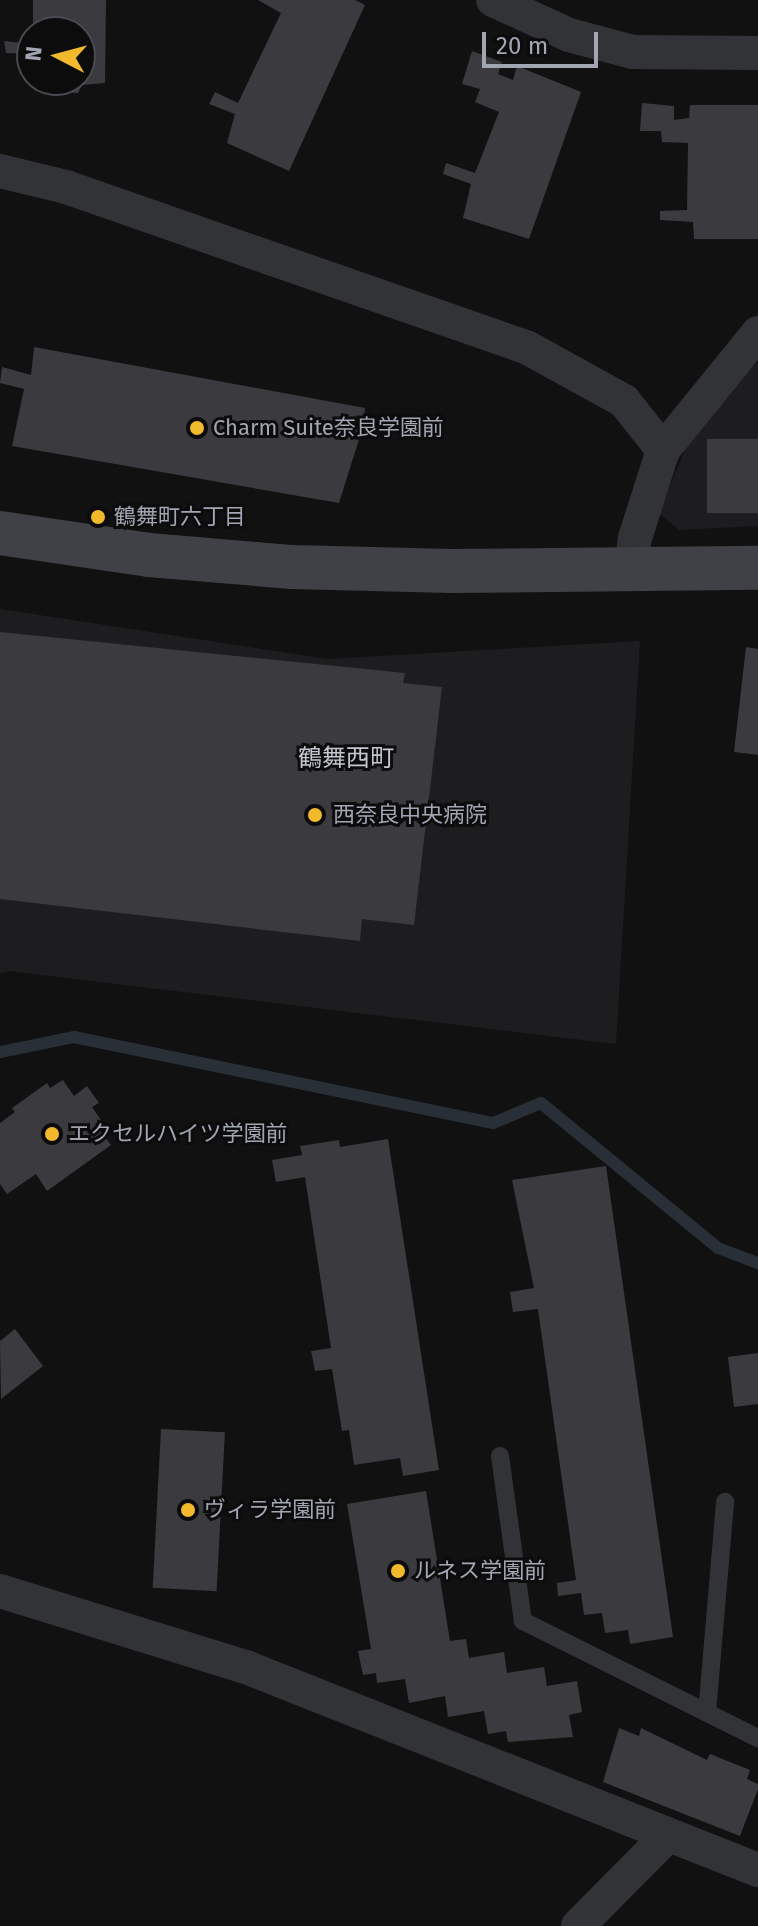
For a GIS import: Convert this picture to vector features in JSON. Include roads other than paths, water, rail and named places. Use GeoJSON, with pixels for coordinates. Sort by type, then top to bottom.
{"type":"FeatureCollection","features":[{"type":"Feature","properties":{"kind":"street"},"geometry":{"type":"LineString","coordinates":[[493,0],[569,35],[633,52],[758,53]]}},
{"type":"Feature","properties":{"kind":"street"},"geometry":{"type":"LineString","coordinates":[[0,171],[66,187],[528,348],[624,401],[663,450]]}},
{"type":"Feature","properties":{"kind":"street"},"geometry":{"type":"LineString","coordinates":[[631,569],[635,538],[663,450],[758,333]]}},
{"type":"Feature","properties":{"kind":"street"},"geometry":{"type":"LineString","coordinates":[[0,533],[149,555],[292,567],[758,568]]}},
{"type":"Feature","properties":{"kind":"street"},"geometry":{"type":"LineString","coordinates":[[0,1591],[246,1667],[530,1776],[667,1836],[758,1870]]}},
{"type":"Feature","properties":{"kind":"street"},"geometry":{"type":"LineString","coordinates":[[578,1926],[667,1836]]}},
{"type":"Feature","properties":{"kind":"lane"},"geometry":{"type":"LineString","coordinates":[[500,1456],[523,1621],[758,1738]]}},
{"type":"Feature","properties":{"kind":"lane"},"geometry":{"type":"LineString","coordinates":[[707,1713],[725,1502]]}},
{"type":"Feature","properties":{"kind":"waterway"},"geometry":{"type":"LineString","coordinates":[[0,1052],[74,1037],[493,1123],[541,1103],[718,1248],[758,1263]]}},
{"type":"Feature","properties":{"kind":"place","name":"Charm Suite奈良学園前"},"geometry":{"type":"Point","coordinates":[197,428]}},
{"type":"Feature","properties":{"kind":"place","name":"鶴舞町六丁目"},"geometry":{"type":"Point","coordinates":[98,517]}},
{"type":"Feature","properties":{"kind":"place","name":"西奈良中央病院"},"geometry":{"type":"Point","coordinates":[315,815]}},
{"type":"Feature","properties":{"kind":"place","name":"エクセルハイツ学園前"},"geometry":{"type":"Point","coordinates":[52,1134]}},
{"type":"Feature","properties":{"kind":"place","name":"ヴィラ学園前"},"geometry":{"type":"Point","coordinates":[188,1510]}},
{"type":"Feature","properties":{"kind":"place","name":"ルネス学園前"},"geometry":{"type":"Point","coordinates":[398,1571]}},
{"type":"Feature","properties":{"kind":"district","name":"鶴舞西町"},"geometry":{"type":"Point","coordinates":[346,759]}}]}
